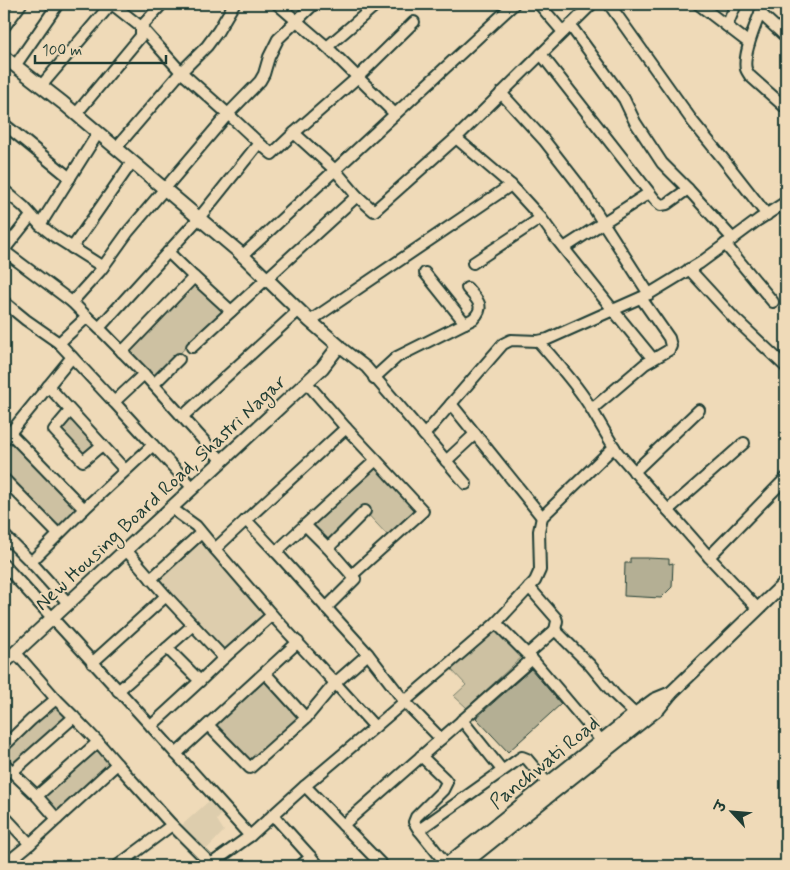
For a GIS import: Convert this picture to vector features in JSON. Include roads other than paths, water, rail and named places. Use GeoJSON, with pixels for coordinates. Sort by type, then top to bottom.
{"type":"FeatureCollection","features":[{"type":"Feature","properties":{"kind":"street"},"geometry":{"type":"LineString","coordinates":[[4,27],[20,4]]}},
{"type":"Feature","properties":{"kind":"street"},"geometry":{"type":"LineString","coordinates":[[15,66],[58,4]]}},
{"type":"Feature","properties":{"kind":"street"},"geometry":{"type":"LineString","coordinates":[[41,86],[111,4],[141,27],[181,72],[272,154],[358,77],[414,22]]}},
{"type":"Feature","properties":{"kind":"street"},"geometry":{"type":"LineString","coordinates":[[76,114],[141,36],[141,27],[162,4]]}},
{"type":"Feature","properties":{"kind":"street"},"geometry":{"type":"LineString","coordinates":[[116,148],[181,72],[207,46],[234,4]]}},
{"type":"Feature","properties":{"kind":"street"},"geometry":{"type":"LineString","coordinates":[[277,4],[327,47],[395,114]]}},
{"type":"Feature","properties":{"kind":"street"},"geometry":{"type":"LineString","coordinates":[[72,302],[103,268],[128,232],[164,189],[228,114],[260,81],[278,39],[314,4]]}},
{"type":"Feature","properties":{"kind":"street"},"geometry":{"type":"LineString","coordinates":[[327,47],[377,4]]}},
{"type":"Feature","properties":{"kind":"street"},"geometry":{"type":"LineString","coordinates":[[242,256],[514,4]]}},
{"type":"Feature","properties":{"kind":"street"},"geometry":{"type":"LineString","coordinates":[[539,4],[567,29],[624,99],[643,136],[662,163],[688,189],[729,241],[772,302]]}},
{"type":"Feature","properties":{"kind":"street"},"geometry":{"type":"LineString","coordinates":[[294,133],[335,170],[356,196],[374,211],[456,138],[592,4]]}},
{"type":"Feature","properties":{"kind":"street"},"geometry":{"type":"LineString","coordinates":[[609,4],[693,122],[767,215]]}},
{"type":"Feature","properties":{"kind":"street"},"geometry":{"type":"LineString","coordinates":[[698,4],[749,43]]}},
{"type":"Feature","properties":{"kind":"street"},"geometry":{"type":"LineString","coordinates":[[727,26],[736,4]]}},
{"type":"Feature","properties":{"kind":"street"},"geometry":{"type":"LineString","coordinates":[[762,8],[786,37]]}},
{"type":"Feature","properties":{"kind":"street"},"geometry":{"type":"LineString","coordinates":[[762,8],[749,43],[745,61],[746,69],[750,76],[786,108]]}},
{"type":"Feature","properties":{"kind":"street"},"geometry":{"type":"LineString","coordinates":[[540,54],[656,202],[663,205],[667,204],[688,189]]}},
{"type":"Feature","properties":{"kind":"street"},"geometry":{"type":"LineString","coordinates":[[4,57],[76,114],[199,218],[310,321],[366,367],[466,484]]}},
{"type":"Feature","properties":{"kind":"street"},"geometry":{"type":"LineString","coordinates":[[502,93],[544,140],[578,185],[603,222],[671,342],[669,350],[645,364],[592,409]]}},
{"type":"Feature","properties":{"kind":"street"},"geometry":{"type":"LineString","coordinates":[[4,124],[70,178]]}},
{"type":"Feature","properties":{"kind":"street"},"geometry":{"type":"LineString","coordinates":[[40,225],[98,133]]}},
{"type":"Feature","properties":{"kind":"street"},"geometry":{"type":"LineString","coordinates":[[456,138],[511,185],[541,218],[653,359]]}},
{"type":"Feature","properties":{"kind":"street"},"geometry":{"type":"LineString","coordinates":[[99,328],[199,218],[259,143]]}},
{"type":"Feature","properties":{"kind":"street"},"geometry":{"type":"LineString","coordinates":[[72,248],[132,162]]}},
{"type":"Feature","properties":{"kind":"street"},"geometry":{"type":"LineString","coordinates":[[310,321],[511,185]]}},
{"type":"Feature","properties":{"kind":"street"},"geometry":{"type":"LineString","coordinates":[[4,190],[24,207],[40,225],[103,268]]}},
{"type":"Feature","properties":{"kind":"street"},"geometry":{"type":"LineString","coordinates":[[564,248],[649,193]]}},
{"type":"Feature","properties":{"kind":"street"},"geometry":{"type":"LineString","coordinates":[[192,348],[356,196]]}},
{"type":"Feature","properties":{"kind":"street"},"geometry":{"type":"LineString","coordinates":[[424,435],[503,344],[511,340],[538,341],[548,339],[645,296],[690,269],[786,202]]}},
{"type":"Feature","properties":{"kind":"street"},"geometry":{"type":"LineString","coordinates":[[32,216],[4,250],[72,302],[99,328],[154,384],[222,461]]}},
{"type":"Feature","properties":{"kind":"street"},"geometry":{"type":"LineString","coordinates":[[473,263],[541,218]]}},
{"type":"Feature","properties":{"kind":"street"},"geometry":{"type":"LineString","coordinates":[[168,252],[231,312]]}},
{"type":"Feature","properties":{"kind":"street"},"geometry":{"type":"LineString","coordinates":[[690,269],[734,318],[786,367]]}},
{"type":"Feature","properties":{"kind":"street"},"geometry":{"type":"LineString","coordinates":[[425,273],[465,323]]}},
{"type":"Feature","properties":{"kind":"street"},"geometry":{"type":"LineString","coordinates":[[122,352],[194,277]]}},
{"type":"Feature","properties":{"kind":"street"},"geometry":{"type":"LineString","coordinates":[[374,378],[397,357],[473,319],[480,308],[479,303],[467,288]]}},
{"type":"Feature","properties":{"kind":"street"},"geometry":{"type":"LineString","coordinates":[[4,302],[59,343],[193,488]]}},
{"type":"Feature","properties":{"kind":"street"},"geometry":{"type":"LineString","coordinates":[[182,417],[299,310]]}},
{"type":"Feature","properties":{"kind":"street"},"geometry":{"type":"LineString","coordinates":[[59,343],[87,317]]}},
{"type":"Feature","properties":{"kind":"street"},"geometry":{"type":"LineString","coordinates":[[538,341],[575,385],[592,409],[614,447],[634,472],[758,609]]}},
{"type":"Feature","properties":{"kind":"street","name":"New Housing Board Road, Shastri Nagar"},"geometry":{"type":"LineString","coordinates":[[4,663],[322,368],[339,346]]}},
{"type":"Feature","properties":{"kind":"street"},"geometry":{"type":"LineString","coordinates":[[72,357],[7,436],[84,509]]}},
{"type":"Feature","properties":{"kind":"street"},"geometry":{"type":"LineString","coordinates":[[154,384],[179,359]]}},
{"type":"Feature","properties":{"kind":"street"},"geometry":{"type":"LineString","coordinates":[[114,402],[144,374]]}},
{"type":"Feature","properties":{"kind":"street"},"geometry":{"type":"LineString","coordinates":[[306,382],[346,428],[423,510],[352,575]]}},
{"type":"Feature","properties":{"kind":"street"},"geometry":{"type":"LineString","coordinates":[[48,386],[125,470]]}},
{"type":"Feature","properties":{"kind":"street"},"geometry":{"type":"LineString","coordinates":[[451,404],[542,517]]}},
{"type":"Feature","properties":{"kind":"street"},"geometry":{"type":"LineString","coordinates":[[634,472],[699,410]]}},
{"type":"Feature","properties":{"kind":"street"},"geometry":{"type":"LineString","coordinates":[[70,411],[54,430],[83,460],[102,445]]}},
{"type":"Feature","properties":{"kind":"street"},"geometry":{"type":"LineString","coordinates":[[215,549],[346,428]]}},
{"type":"Feature","properties":{"kind":"street"},"geometry":{"type":"LineString","coordinates":[[446,461],[475,434]]}},
{"type":"Feature","properties":{"kind":"street"},"geometry":{"type":"LineString","coordinates":[[668,510],[744,443]]}},
{"type":"Feature","properties":{"kind":"street"},"geometry":{"type":"LineString","coordinates":[[31,562],[84,509],[153,445]]}},
{"type":"Feature","properties":{"kind":"street"},"geometry":{"type":"LineString","coordinates":[[15,652],[210,865],[250,836],[305,786],[496,623],[538,576],[540,570],[539,530],[542,517],[614,447]]}},
{"type":"Feature","properties":{"kind":"street"},"geometry":{"type":"LineString","coordinates":[[276,552],[376,460]]}},
{"type":"Feature","properties":{"kind":"street"},"geometry":{"type":"LineString","coordinates":[[709,557],[786,478]]}},
{"type":"Feature","properties":{"kind":"street"},"geometry":{"type":"LineString","coordinates":[[4,479],[58,534]]}},
{"type":"Feature","properties":{"kind":"street"},"geometry":{"type":"LineString","coordinates":[[171,508],[196,526],[272,615],[375,727]]}},
{"type":"Feature","properties":{"kind":"street"},"geometry":{"type":"LineString","coordinates":[[328,548],[365,511]]}},
{"type":"Feature","properties":{"kind":"street"},"geometry":{"type":"LineString","coordinates":[[246,520],[368,654],[405,702],[441,739]]}},
{"type":"Feature","properties":{"kind":"street"},"geometry":{"type":"LineString","coordinates":[[305,525],[355,579],[326,608]]}},
{"type":"Feature","properties":{"kind":"street"},"geometry":{"type":"LineString","coordinates":[[152,579],[201,532]]}},
{"type":"Feature","properties":{"kind":"street"},"geometry":{"type":"LineString","coordinates":[[4,535],[68,603]]}},
{"type":"Feature","properties":{"kind":"street"},"geometry":{"type":"LineString","coordinates":[[126,550],[224,658]]}},
{"type":"Feature","properties":{"kind":"street"},"geometry":{"type":"LineString","coordinates":[[6,572],[53,618],[250,836]]}},
{"type":"Feature","properties":{"kind":"street","name":"Panchwati Road"},"geometry":{"type":"LineString","coordinates":[[446,866],[548,784],[659,708],[671,693],[786,582]]}},
{"type":"Feature","properties":{"kind":"street"},"geometry":{"type":"LineString","coordinates":[[343,825],[462,720],[530,657],[555,630],[556,618],[529,587]]}},
{"type":"Feature","properties":{"kind":"street"},"geometry":{"type":"LineString","coordinates":[[92,663],[166,596]]}},
{"type":"Feature","properties":{"kind":"street"},"geometry":{"type":"LineString","coordinates":[[151,726],[272,615]]}},
{"type":"Feature","properties":{"kind":"street"},"geometry":{"type":"LineString","coordinates":[[496,623],[530,657],[605,744]]}},
{"type":"Feature","properties":{"kind":"street"},"geometry":{"type":"LineString","coordinates":[[118,691],[193,625]]}},
{"type":"Feature","properties":{"kind":"street"},"geometry":{"type":"LineString","coordinates":[[555,630],[635,714]]}},
{"type":"Feature","properties":{"kind":"street"},"geometry":{"type":"LineString","coordinates":[[176,754],[298,642]]}},
{"type":"Feature","properties":{"kind":"street"},"geometry":{"type":"LineString","coordinates":[[167,648],[200,681]]}},
{"type":"Feature","properties":{"kind":"street"},"geometry":{"type":"LineString","coordinates":[[208,725],[250,768],[306,718],[335,683],[368,654]]}},
{"type":"Feature","properties":{"kind":"street"},"geometry":{"type":"LineString","coordinates":[[265,673],[306,718]]}},
{"type":"Feature","properties":{"kind":"street","name":"Panchwati Road"},"geometry":{"type":"LineString","coordinates":[[460,866],[605,744],[635,714],[654,700],[671,693]]}},
{"type":"Feature","properties":{"kind":"street"},"geometry":{"type":"LineString","coordinates":[[4,746],[56,698]]}},
{"type":"Feature","properties":{"kind":"street"},"geometry":{"type":"LineString","coordinates":[[12,772],[74,718]]}},
{"type":"Feature","properties":{"kind":"street"},"geometry":{"type":"LineString","coordinates":[[462,720],[502,770]]}},
{"type":"Feature","properties":{"kind":"street"},"geometry":{"type":"LineString","coordinates":[[37,796],[98,742]]}},
{"type":"Feature","properties":{"kind":"street"},"geometry":{"type":"LineString","coordinates":[[421,756],[447,782],[444,790],[416,817],[414,822],[446,866]]}},
{"type":"Feature","properties":{"kind":"street"},"geometry":{"type":"LineString","coordinates":[[419,830],[519,759],[525,758],[530,761],[548,784]]}},
{"type":"Feature","properties":{"kind":"street"},"geometry":{"type":"LineString","coordinates":[[4,763],[58,819]]}},
{"type":"Feature","properties":{"kind":"street"},"geometry":{"type":"LineString","coordinates":[[14,858],[118,764]]}},
{"type":"Feature","properties":{"kind":"street"},"geometry":{"type":"LineString","coordinates":[[305,786],[383,866]]}},
{"type":"Feature","properties":{"kind":"street"},"geometry":{"type":"LineString","coordinates":[[273,815],[319,866]]}},
{"type":"Feature","properties":{"kind":"street"},"geometry":{"type":"LineString","coordinates":[[4,816],[30,844]]}},
{"type":"Feature","properties":{"kind":"street"},"geometry":{"type":"LineString","coordinates":[[118,866],[172,824]]}},
{"type":"Feature","properties":{"kind":"street"},"geometry":{"type":"LineString","coordinates":[[300,866],[311,857]]}}]}
